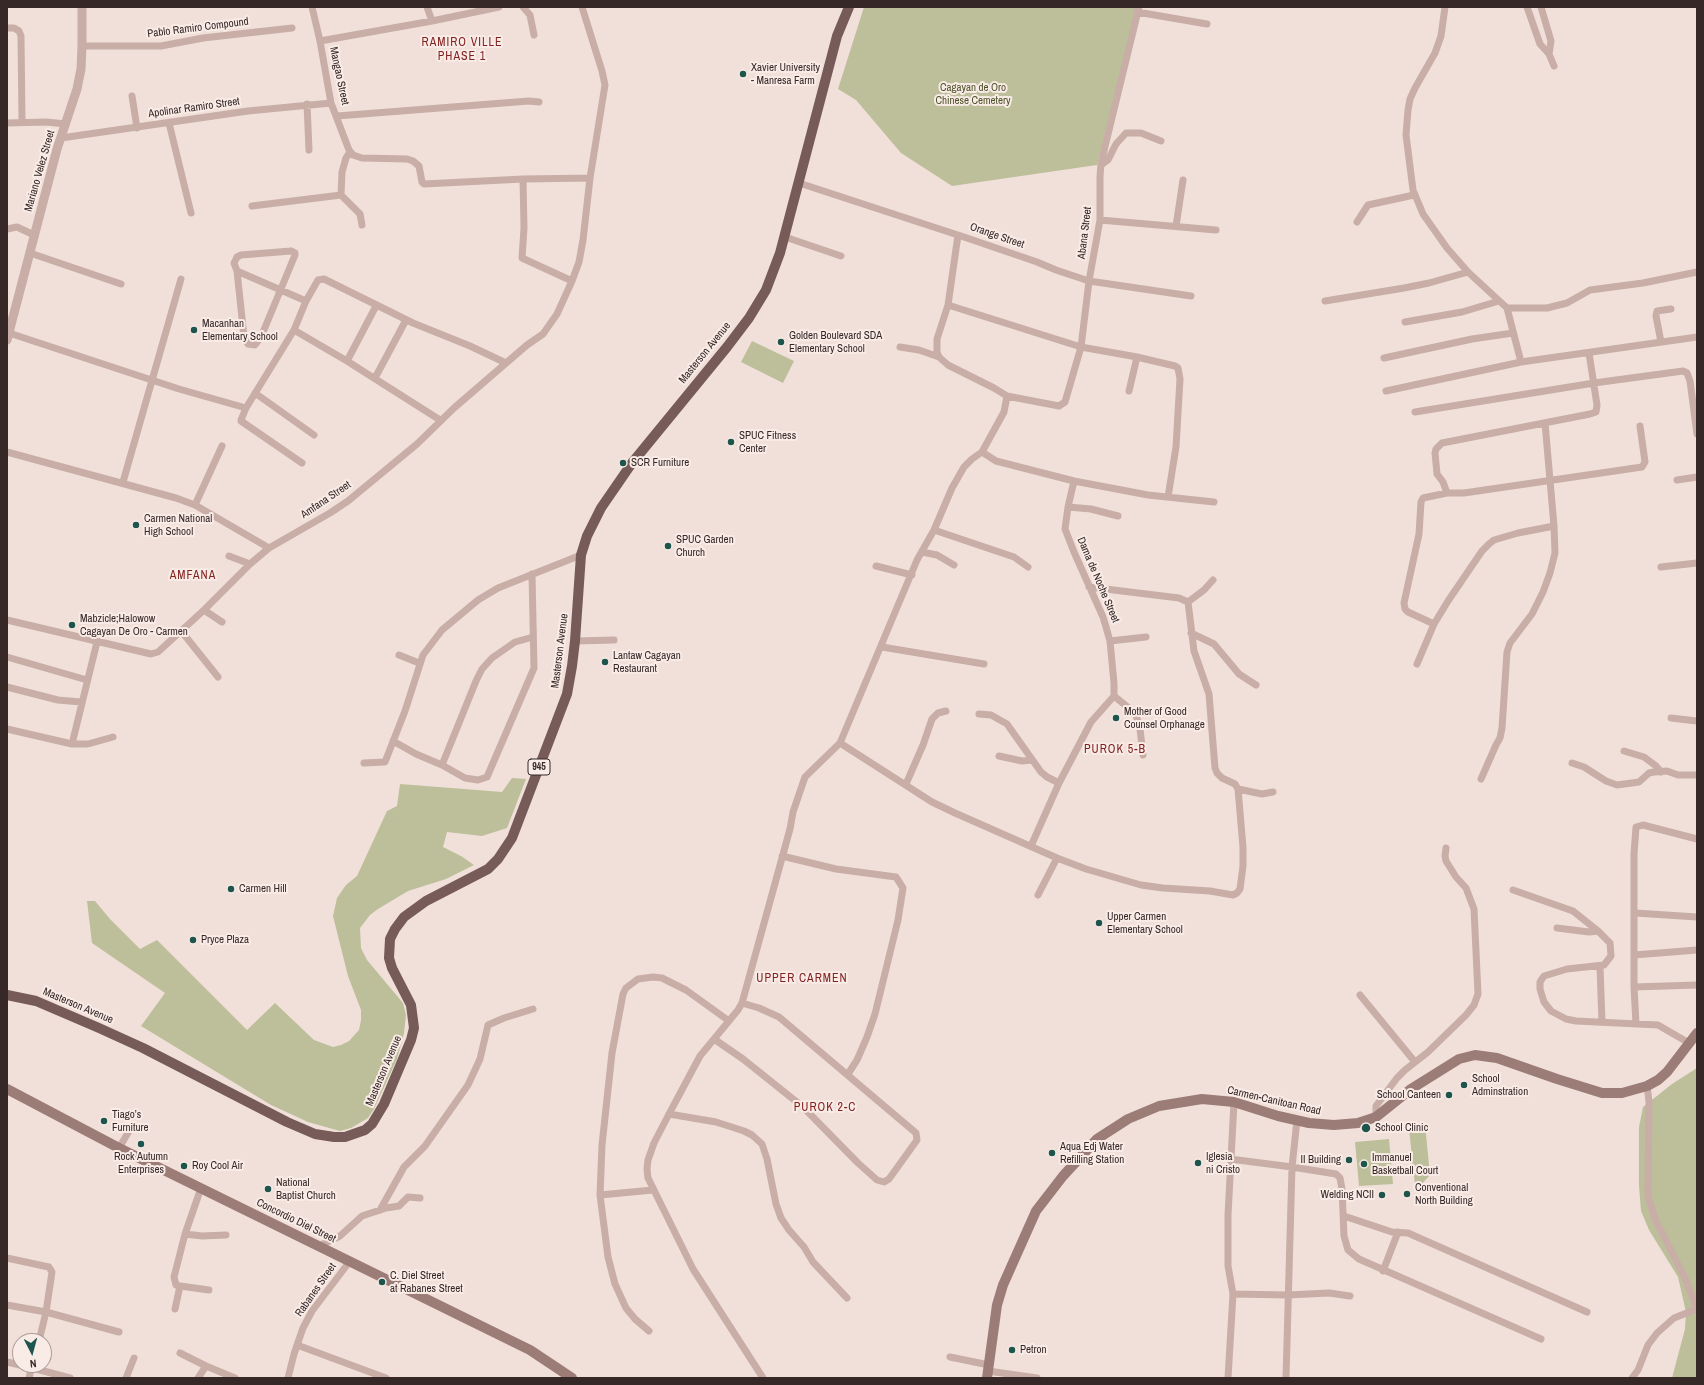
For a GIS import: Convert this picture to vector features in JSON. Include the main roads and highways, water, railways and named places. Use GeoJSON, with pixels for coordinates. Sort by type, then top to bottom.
{"type":"FeatureCollection","features":[{"type":"Feature","properties":{"kind":"main road","name":"Masterson Avenue"},"geometry":{"type":"LineString","coordinates":[[7,995],[36,1001],[99,1028],[143,1048],[286,1122],[315,1134],[346,1137],[365,1130],[372,1124],[384,1104],[411,1040],[414,1028],[411,1004],[388,958],[390,939],[404,917],[426,901],[478,875],[498,859],[512,838],[567,694],[575,641],[581,555],[594,520],[632,463],[749,318],[766,290],[785,237],[837,36],[849,7]]}},
{"type":"Feature","properties":{"kind":"main road","name":"Carmen-Canitoan Road"},"geometry":{"type":"LineString","coordinates":[[988,1371],[997,1305],[1003,1285],[1036,1211],[1063,1176],[1097,1139],[1113,1127],[1142,1112],[1159,1106],[1202,1099],[1234,1102],[1309,1123],[1334,1125],[1358,1123],[1376,1117],[1396,1100],[1424,1080],[1459,1059],[1475,1055],[1497,1058],[1602,1093],[1622,1093],[1648,1086],[1658,1080],[1667,1072],[1697,1033]]}},
{"type":"Feature","properties":{"kind":"main road","name":"Concordio Diel Street"},"geometry":{"type":"LineString","coordinates":[[7,1089],[119,1148],[530,1350],[572,1378]]}},
{"type":"Feature","properties":{"kind":"place","name":"Xavier University - Manresa Farm"},"geometry":{"type":"Point","coordinates":[743,74]}},
{"type":"Feature","properties":{"kind":"place","name":"Macanhan Elementary School"},"geometry":{"type":"Point","coordinates":[194,330]}},
{"type":"Feature","properties":{"kind":"place","name":"Golden Boulevard SDA Elementary School"},"geometry":{"type":"Point","coordinates":[781,342]}},
{"type":"Feature","properties":{"kind":"place","name":"SPUC Fitness Center"},"geometry":{"type":"Point","coordinates":[731,442]}},
{"type":"Feature","properties":{"kind":"place","name":"SCR Furniture"},"geometry":{"type":"Point","coordinates":[623,463]}},
{"type":"Feature","properties":{"kind":"place","name":"Carmen National High School"},"geometry":{"type":"Point","coordinates":[136,525]}},
{"type":"Feature","properties":{"kind":"place","name":"SPUC Garden Church"},"geometry":{"type":"Point","coordinates":[668,546]}},
{"type":"Feature","properties":{"kind":"place","name":"Mabzicle;Halowow Cagayan De Oro - Carmen"},"geometry":{"type":"Point","coordinates":[72,625]}},
{"type":"Feature","properties":{"kind":"place","name":"Lantaw Cagayan Restaurant"},"geometry":{"type":"Point","coordinates":[605,662]}},
{"type":"Feature","properties":{"kind":"place","name":"Mother of Good Counsel Orphanage"},"geometry":{"type":"Point","coordinates":[1116,718]}},
{"type":"Feature","properties":{"kind":"place","name":"Carmen Hill"},"geometry":{"type":"Point","coordinates":[231,889]}},
{"type":"Feature","properties":{"kind":"place","name":"Upper Carmen Elementary School"},"geometry":{"type":"Point","coordinates":[1099,923]}},
{"type":"Feature","properties":{"kind":"place","name":"Pryce Plaza"},"geometry":{"type":"Point","coordinates":[193,940]}},
{"type":"Feature","properties":{"kind":"place","name":"School Adminstration"},"geometry":{"type":"Point","coordinates":[1464,1085]}},
{"type":"Feature","properties":{"kind":"place","name":"School Canteen"},"geometry":{"type":"Point","coordinates":[1449,1095]}},
{"type":"Feature","properties":{"kind":"place","name":"Tiago’s Furniture"},"geometry":{"type":"Point","coordinates":[104,1121]}},
{"type":"Feature","properties":{"kind":"place","name":"School Clinic"},"geometry":{"type":"Point","coordinates":[1366,1128]}},
{"type":"Feature","properties":{"kind":"place","name":"Rock Autumn Enterprises"},"geometry":{"type":"Point","coordinates":[141,1144]}},
{"type":"Feature","properties":{"kind":"place","name":"Aqua Edj Water Refilling Station"},"geometry":{"type":"Point","coordinates":[1052,1153]}},
{"type":"Feature","properties":{"kind":"place","name":"II Building"},"geometry":{"type":"Point","coordinates":[1349,1160]}},
{"type":"Feature","properties":{"kind":"place","name":"Iglesia ni Cristo"},"geometry":{"type":"Point","coordinates":[1198,1163]}},
{"type":"Feature","properties":{"kind":"place","name":"Immanuel Basketball Court"},"geometry":{"type":"Point","coordinates":[1364,1164]}},
{"type":"Feature","properties":{"kind":"place","name":"Roy Cool Air"},"geometry":{"type":"Point","coordinates":[184,1166]}},
{"type":"Feature","properties":{"kind":"place","name":"National Baptist Church"},"geometry":{"type":"Point","coordinates":[268,1189]}},
{"type":"Feature","properties":{"kind":"place","name":"Conventional North Building"},"geometry":{"type":"Point","coordinates":[1407,1194]}},
{"type":"Feature","properties":{"kind":"place","name":"Welding NCII"},"geometry":{"type":"Point","coordinates":[1382,1195]}},
{"type":"Feature","properties":{"kind":"place","name":"C. Diel Street at Rabanes Street"},"geometry":{"type":"Point","coordinates":[382,1282]}},
{"type":"Feature","properties":{"kind":"place","name":"Petron"},"geometry":{"type":"Point","coordinates":[1012,1350]}},
{"type":"Feature","properties":{"kind":"district","name":"RAMIRO VILLE PHASE 1"},"geometry":{"type":"Point","coordinates":[462,50]}},
{"type":"Feature","properties":{"kind":"district","name":"AMFANA"},"geometry":{"type":"Point","coordinates":[193,576]}},
{"type":"Feature","properties":{"kind":"district","name":"PUROK 5-B"},"geometry":{"type":"Point","coordinates":[1115,750]}},
{"type":"Feature","properties":{"kind":"district","name":"UPPER CARMEN"},"geometry":{"type":"Point","coordinates":[802,979]}},
{"type":"Feature","properties":{"kind":"district","name":"PUROK 2-C"},"geometry":{"type":"Point","coordinates":[825,1108]}},
{"type":"Feature","properties":{"kind":"park label","name":"Cagayan de Oro Chinese Cemetery"},"geometry":{"type":"Point","coordinates":[973,94]}}]}
